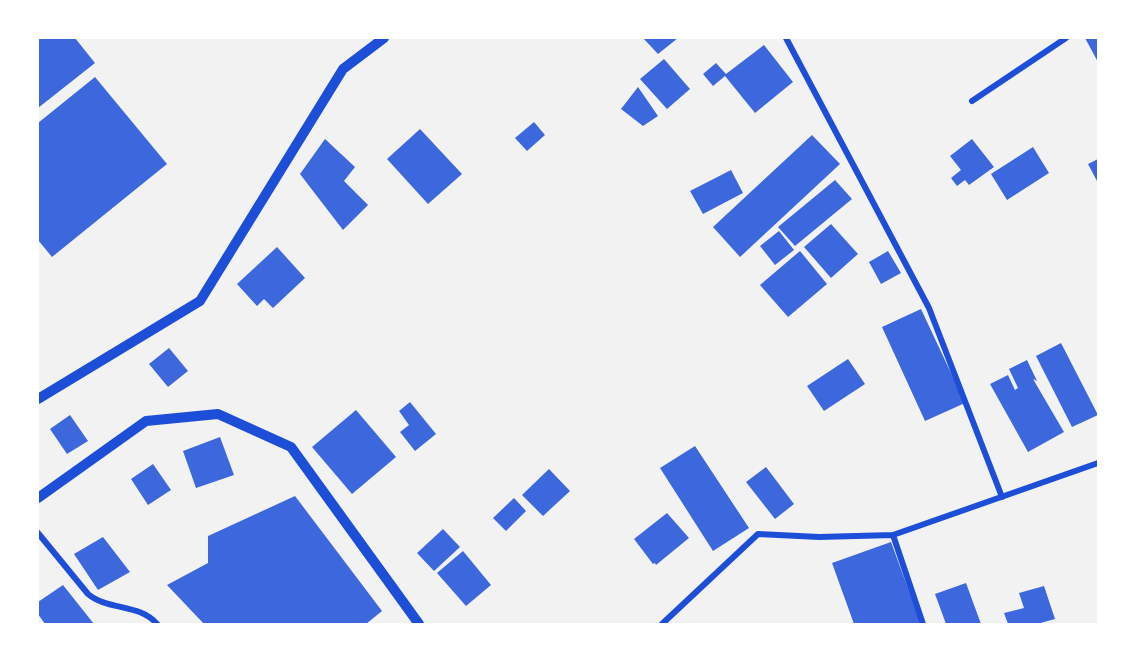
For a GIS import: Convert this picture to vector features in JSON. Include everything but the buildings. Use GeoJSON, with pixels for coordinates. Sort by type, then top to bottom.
{"type":"FeatureCollection","features":[{"type":"Feature","properties":{"kind":"street"},"geometry":{"type":"LineString","coordinates":[[38,399],[200,301],[343,69],[384,38]]}},
{"type":"Feature","properties":{"kind":"street"},"geometry":{"type":"LineString","coordinates":[[786,38],[929,308],[1002,497]]}},
{"type":"Feature","properties":{"kind":"street"},"geometry":{"type":"LineString","coordinates":[[972,101],[1066,38]]}},
{"type":"Feature","properties":{"kind":"street"},"geometry":{"type":"LineString","coordinates":[[38,498],[146,421],[218,414],[291,447],[419,624]]}},
{"type":"Feature","properties":{"kind":"street"},"geometry":{"type":"LineString","coordinates":[[662,624],[758,534],[819,537],[893,535],[1098,463]]}},
{"type":"Feature","properties":{"kind":"street"},"geometry":{"type":"LineString","coordinates":[[38,532],[96,602],[142,612],[157,624]]}},
{"type":"Feature","properties":{"kind":"street"},"geometry":{"type":"LineString","coordinates":[[893,535],[923,624]]}}]}
